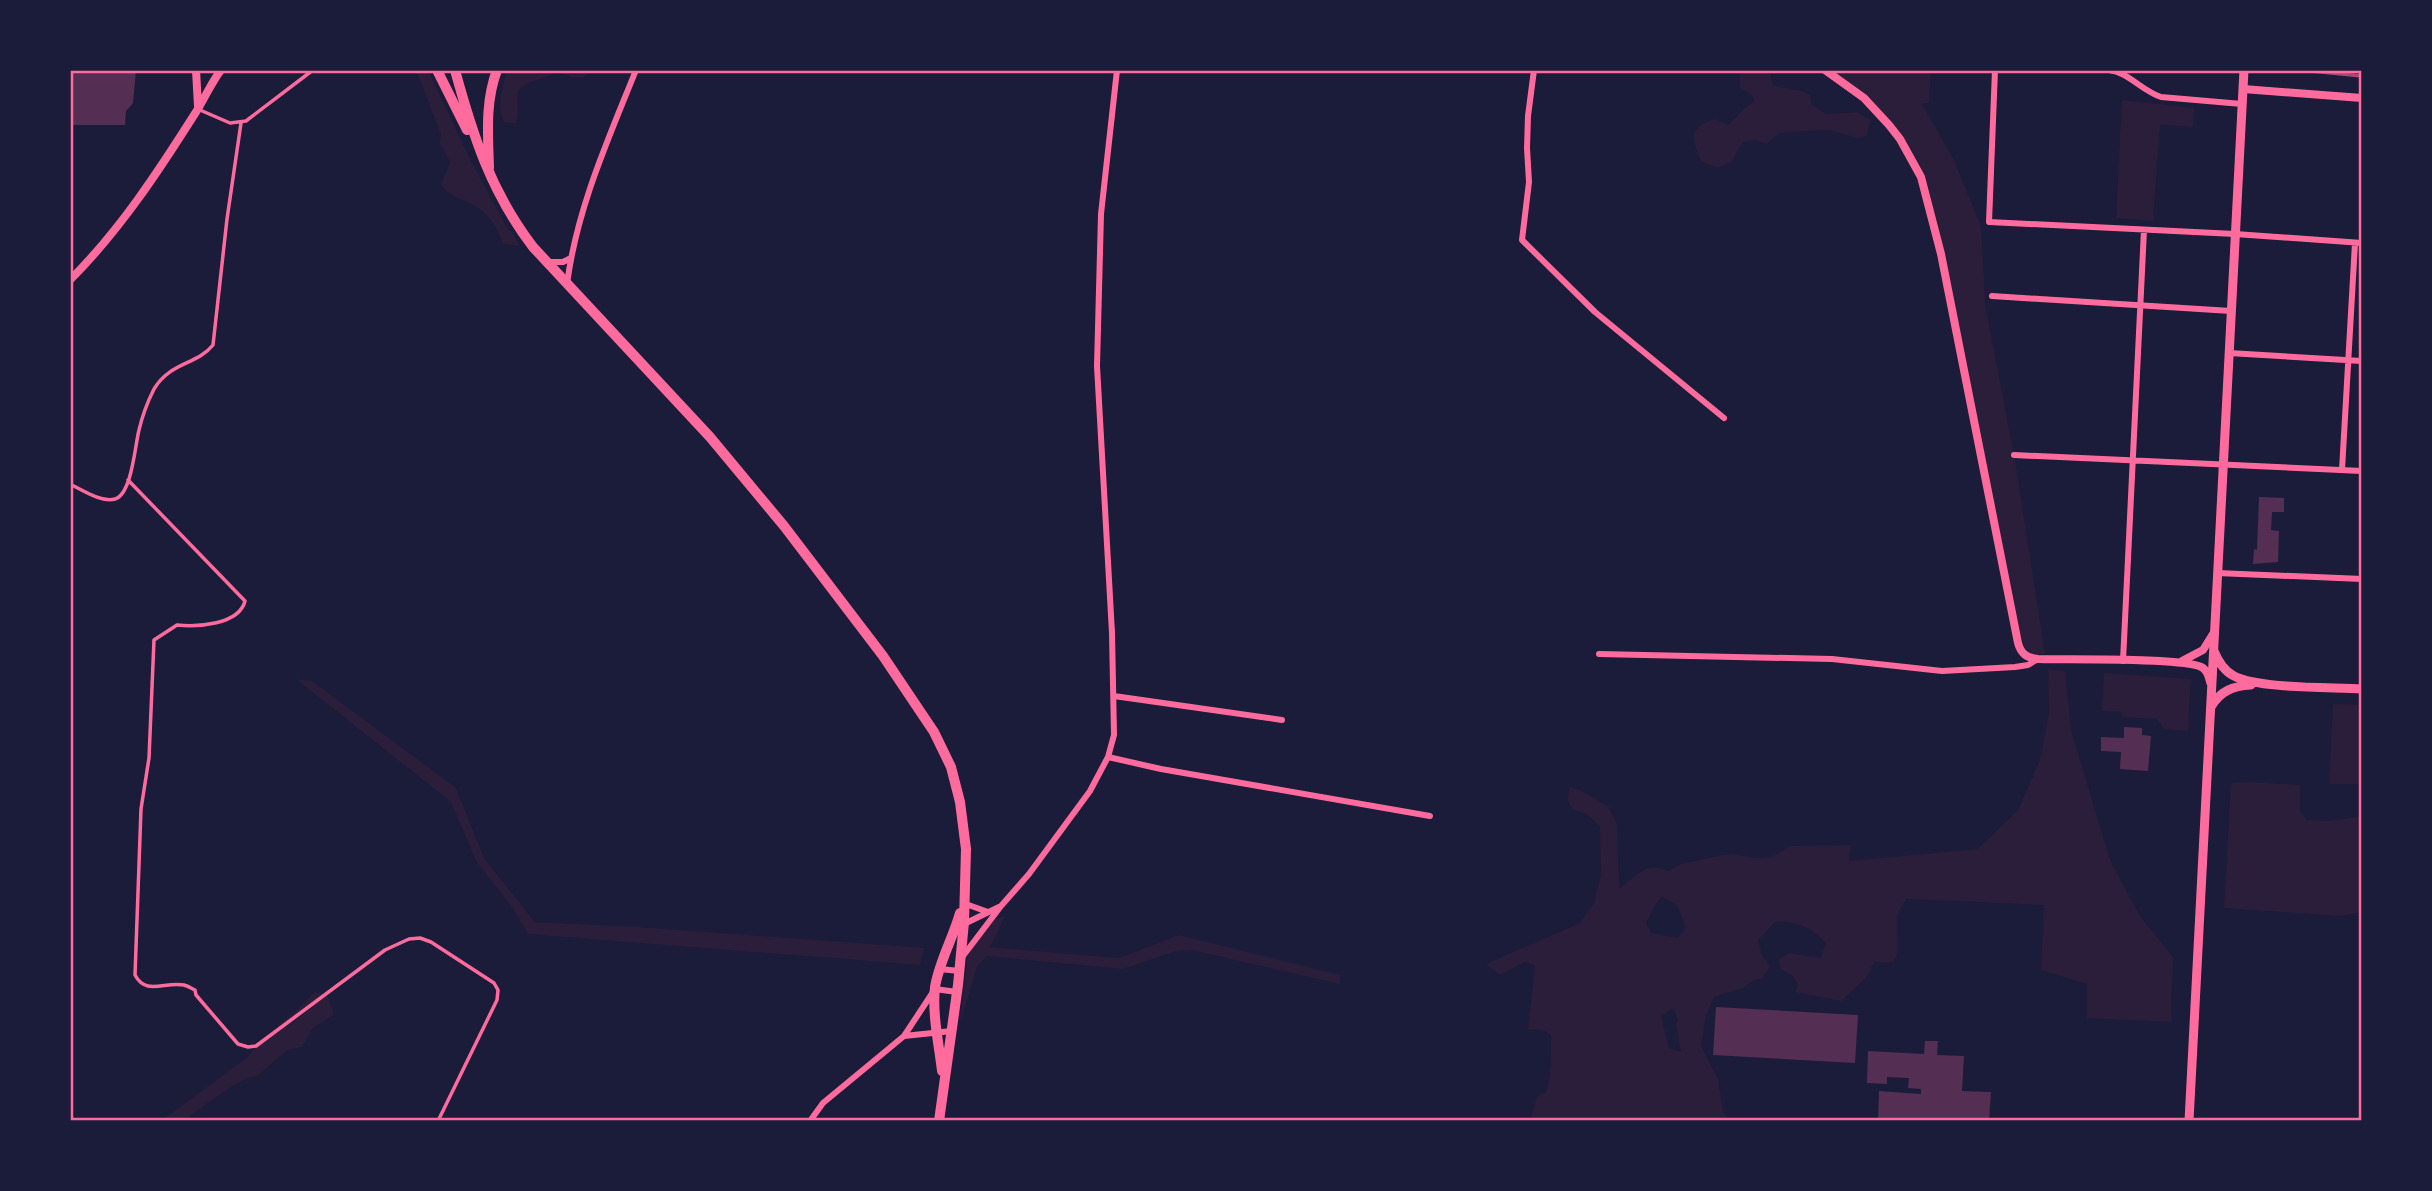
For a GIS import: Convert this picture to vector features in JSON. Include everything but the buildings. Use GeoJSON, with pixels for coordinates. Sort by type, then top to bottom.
{"type":"FeatureCollection","features":[{"type":"Feature","properties":{"kind":"main road"},"geometry":{"type":"LineString","coordinates":[[437,70],[467,131],[475,141]]}},
{"type":"Feature","properties":{"kind":"main road"},"geometry":{"type":"LineString","coordinates":[[455,70],[475,141],[516,225],[567,285],[710,437],[784,526],[883,656],[934,732],[951,767],[960,802],[966,849],[960,926],[961,966],[939,1121]]}},
{"type":"Feature","properties":{"kind":"main road"},"geometry":{"type":"LineString","coordinates":[[489,174],[488,106],[497,70]]}},
{"type":"Feature","properties":{"kind":"main road"},"geometry":{"type":"LineString","coordinates":[[2189,1121],[2244,70]]}},
{"type":"Feature","properties":{"kind":"main road"},"geometry":{"type":"LineString","coordinates":[[2213,649],[2221,664],[2234,676],[2275,684]]}},
{"type":"Feature","properties":{"kind":"main road"},"geometry":{"type":"LineString","coordinates":[[2210,709],[2215,700],[2228,689],[2246,685],[2362,689]]}},
{"type":"Feature","properties":{"kind":"main road"},"geometry":{"type":"LineString","coordinates":[[943,1084],[935,989],[939,969],[960,926]]}},
{"type":"Feature","properties":{"kind":"street"},"geometry":{"type":"LineString","coordinates":[[196,70],[198,109]]}},
{"type":"Feature","properties":{"kind":"street"},"geometry":{"type":"LineString","coordinates":[[70,280],[126,217],[221,70]]}},
{"type":"Feature","properties":{"kind":"street"},"geometry":{"type":"LineString","coordinates":[[567,285],[571,258],[591,180],[636,70]]}},
{"type":"Feature","properties":{"kind":"street"},"geometry":{"type":"LineString","coordinates":[[939,969],[961,966],[971,943],[1029,874],[1083,801],[1108,757],[1114,735],[1097,366],[1101,214],[1117,70]]}},
{"type":"Feature","properties":{"kind":"street"},"geometry":{"type":"LineString","coordinates":[[1534,70],[1527,137],[1529,182],[1522,240],[1595,312],[1724,418]]}},
{"type":"Feature","properties":{"kind":"street"},"geometry":{"type":"LineString","coordinates":[[1825,70],[1864,98],[1889,125],[1921,177],[1941,254],[2018,643],[2025,656],[2038,659],[2180,662],[2204,668],[2211,688]]}},
{"type":"Feature","properties":{"kind":"street"},"geometry":{"type":"LineString","coordinates":[[1995,70],[1989,222],[2358,243],[2342,470]]}},
{"type":"Feature","properties":{"kind":"street"},"geometry":{"type":"LineString","coordinates":[[2109,70],[2118,71],[2150,93],[2161,97],[2242,104]]}},
{"type":"Feature","properties":{"kind":"street"},"geometry":{"type":"LineString","coordinates":[[2243,89],[2362,98]]}},
{"type":"Feature","properties":{"kind":"street"},"geometry":{"type":"LineString","coordinates":[[2123,661],[2144,230]]}},
{"type":"Feature","properties":{"kind":"street"},"geometry":{"type":"LineString","coordinates":[[546,261],[555,263],[571,258]]}},
{"type":"Feature","properties":{"kind":"street"},"geometry":{"type":"LineString","coordinates":[[1992,296],[2231,311]]}},
{"type":"Feature","properties":{"kind":"street"},"geometry":{"type":"LineString","coordinates":[[2229,353],[2362,361]]}},
{"type":"Feature","properties":{"kind":"street"},"geometry":{"type":"LineString","coordinates":[[2014,455],[2362,471]]}},
{"type":"Feature","properties":{"kind":"street"},"geometry":{"type":"LineString","coordinates":[[2217,573],[2362,579]]}},
{"type":"Feature","properties":{"kind":"street"},"geometry":{"type":"LineString","coordinates":[[2180,662],[2203,650],[2214,632]]}},
{"type":"Feature","properties":{"kind":"street"},"geometry":{"type":"LineString","coordinates":[[1599,654],[1832,659],[1942,671],[2022,667],[2038,659]]}},
{"type":"Feature","properties":{"kind":"street"},"geometry":{"type":"LineString","coordinates":[[1114,695],[1282,719]]}},
{"type":"Feature","properties":{"kind":"street"},"geometry":{"type":"LineString","coordinates":[[1108,757],[1161,769],[1430,816]]}},
{"type":"Feature","properties":{"kind":"street"},"geometry":{"type":"LineString","coordinates":[[963,903],[988,912]]}},
{"type":"Feature","properties":{"kind":"street"},"geometry":{"type":"LineString","coordinates":[[960,926],[1001,906]]}},
{"type":"Feature","properties":{"kind":"street"},"geometry":{"type":"LineString","coordinates":[[810,1121],[823,1103],[904,1036],[935,989],[957,992]]}},
{"type":"Feature","properties":{"kind":"street"},"geometry":{"type":"LineString","coordinates":[[904,1036],[953,1031]]}},
{"type":"Feature","properties":{"kind":"lane"},"geometry":{"type":"LineString","coordinates":[[198,109],[230,123],[246,121],[313,70]]}},
{"type":"Feature","properties":{"kind":"lane"},"geometry":{"type":"LineString","coordinates":[[70,484],[105,499],[114,500],[121,496],[128,480],[139,428],[154,390],[170,372],[203,355],[213,345],[241,122]]}},
{"type":"Feature","properties":{"kind":"lane"},"geometry":{"type":"LineString","coordinates":[[128,480],[245,601],[239,612],[213,624],[197,627],[177,625],[154,640],[149,758],[141,808],[135,975],[144,986],[183,985],[195,990],[196,995],[238,1044],[248,1047],[256,1046],[385,950],[410,939],[420,938],[431,942],[494,983],[499,990],[497,1000],[438,1121]]}},
{"type":"Feature","properties":{"kind":"shaded area"},"geometry":{"type":"Polygon","coordinates":[[[416,70],[428,70],[470,159],[506,226],[520,246],[503,244],[496,229],[482,211],[450,194],[441,185],[450,162],[440,143],[441,134],[416,70]]]}},
{"type":"Feature","properties":{"kind":"shaded area"},"geometry":{"type":"Polygon","coordinates":[[[507,70],[591,70],[583,78],[559,72],[519,89],[516,124],[504,122],[500,110],[507,70]]]}},
{"type":"Feature","properties":{"kind":"shaded area"},"geometry":{"type":"Polygon","coordinates":[[[1740,70],[1769,70],[1773,86],[1810,95],[1811,104],[1826,114],[1857,112],[1871,120],[1866,136],[1857,138],[1830,130],[1780,133],[1766,144],[1755,140],[1743,142],[1732,161],[1718,168],[1701,161],[1695,146],[1696,129],[1716,119],[1728,125],[1755,101],[1751,94],[1740,88],[1740,70]]]}},
{"type":"Feature","properties":{"kind":"shaded area"},"geometry":{"type":"Polygon","coordinates":[[[1825,70],[1931,70],[1929,103],[1922,104],[1954,160],[1981,226],[1985,304],[2015,460],[2045,654],[2032,654],[2024,646],[2015,618],[1931,210],[1912,158],[1864,98],[1825,70]]]}},
{"type":"Feature","properties":{"kind":"shaded area"},"geometry":{"type":"Polygon","coordinates":[[[2122,100],[2194,108],[2193,127],[2160,125],[2153,221],[2116,218],[2122,100]]]}},
{"type":"Feature","properties":{"kind":"shaded area"},"geometry":{"type":"Polygon","coordinates":[[[2048,669],[2065,671],[2071,730],[2110,860],[2140,916],[2173,957],[2171,1022],[2087,1018],[2087,984],[2041,970],[2044,905],[1906,899],[1897,915],[1898,951],[1894,962],[1875,961],[1865,979],[1841,1001],[1795,992],[1798,985],[1793,976],[1782,970],[1778,960],[1789,953],[1821,958],[1826,943],[1815,933],[1796,924],[1775,922],[1758,940],[1762,955],[1770,966],[1763,978],[1714,997],[1705,1019],[1701,1046],[1718,1079],[1723,1111],[1730,1121],[1530,1121],[1537,1097],[1546,1092],[1551,1056],[1551,1035],[1543,1030],[1528,1029],[1535,965],[1525,962],[1500,975],[1486,964],[1580,923],[1594,903],[1601,875],[1600,826],[1588,815],[1572,809],[1568,800],[1569,787],[1580,790],[1609,807],[1617,825],[1619,889],[1647,869],[1660,868],[1668,871],[1681,864],[1732,854],[1756,858],[1772,857],[1790,846],[1851,845],[1849,861],[1978,849],[2018,810],[2040,760],[2049,713],[2048,669]],[[1662,897],[1646,923],[1651,933],[1678,938],[1686,928],[1677,905],[1662,897]],[[1673,1008],[1661,1016],[1669,1048],[1681,1052],[1676,1024],[1678,1020],[1673,1008]]]}},
{"type":"Feature","properties":{"kind":"shaded area"},"geometry":{"type":"Polygon","coordinates":[[[2104,673],[2191,679],[2188,731],[2164,729],[2157,719],[2122,717],[2121,712],[2102,711],[2104,673]]]}},
{"type":"Feature","properties":{"kind":"shaded area"},"geometry":{"type":"Polygon","coordinates":[[[296,679],[312,681],[456,788],[484,858],[535,922],[924,948],[920,965],[528,934],[512,907],[476,861],[451,802],[296,679]]]}},
{"type":"Feature","properties":{"kind":"shaded area"},"geometry":{"type":"Polygon","coordinates":[[[2333,704],[2362,705],[2362,784],[2329,784],[2333,704]]]}},
{"type":"Feature","properties":{"kind":"shaded area"},"geometry":{"type":"Polygon","coordinates":[[[2231,783],[2300,785],[2300,811],[2306,820],[2328,821],[2362,816],[2362,912],[2341,916],[2224,908],[2231,783]]]}},
{"type":"Feature","properties":{"kind":"shaded area"},"geometry":{"type":"Polygon","coordinates":[[[1005,916],[990,947],[1119,958],[1179,935],[1340,975],[1340,984],[1192,950],[1176,951],[1123,969],[987,956],[977,967],[960,1024],[968,952],[987,922],[1005,916]]]}},
{"type":"Feature","properties":{"kind":"shaded area"},"geometry":{"type":"Polygon","coordinates":[[[315,992],[327,994],[334,1014],[313,1028],[302,1047],[287,1050],[258,1076],[224,1092],[191,1115],[188,1121],[161,1121],[248,1057],[261,1040],[315,992]]]}},
{"type":"Feature","properties":{"kind":"railway"},"geometry":{"type":"LineString","coordinates":[[2301,70],[2362,76]]}}]}
